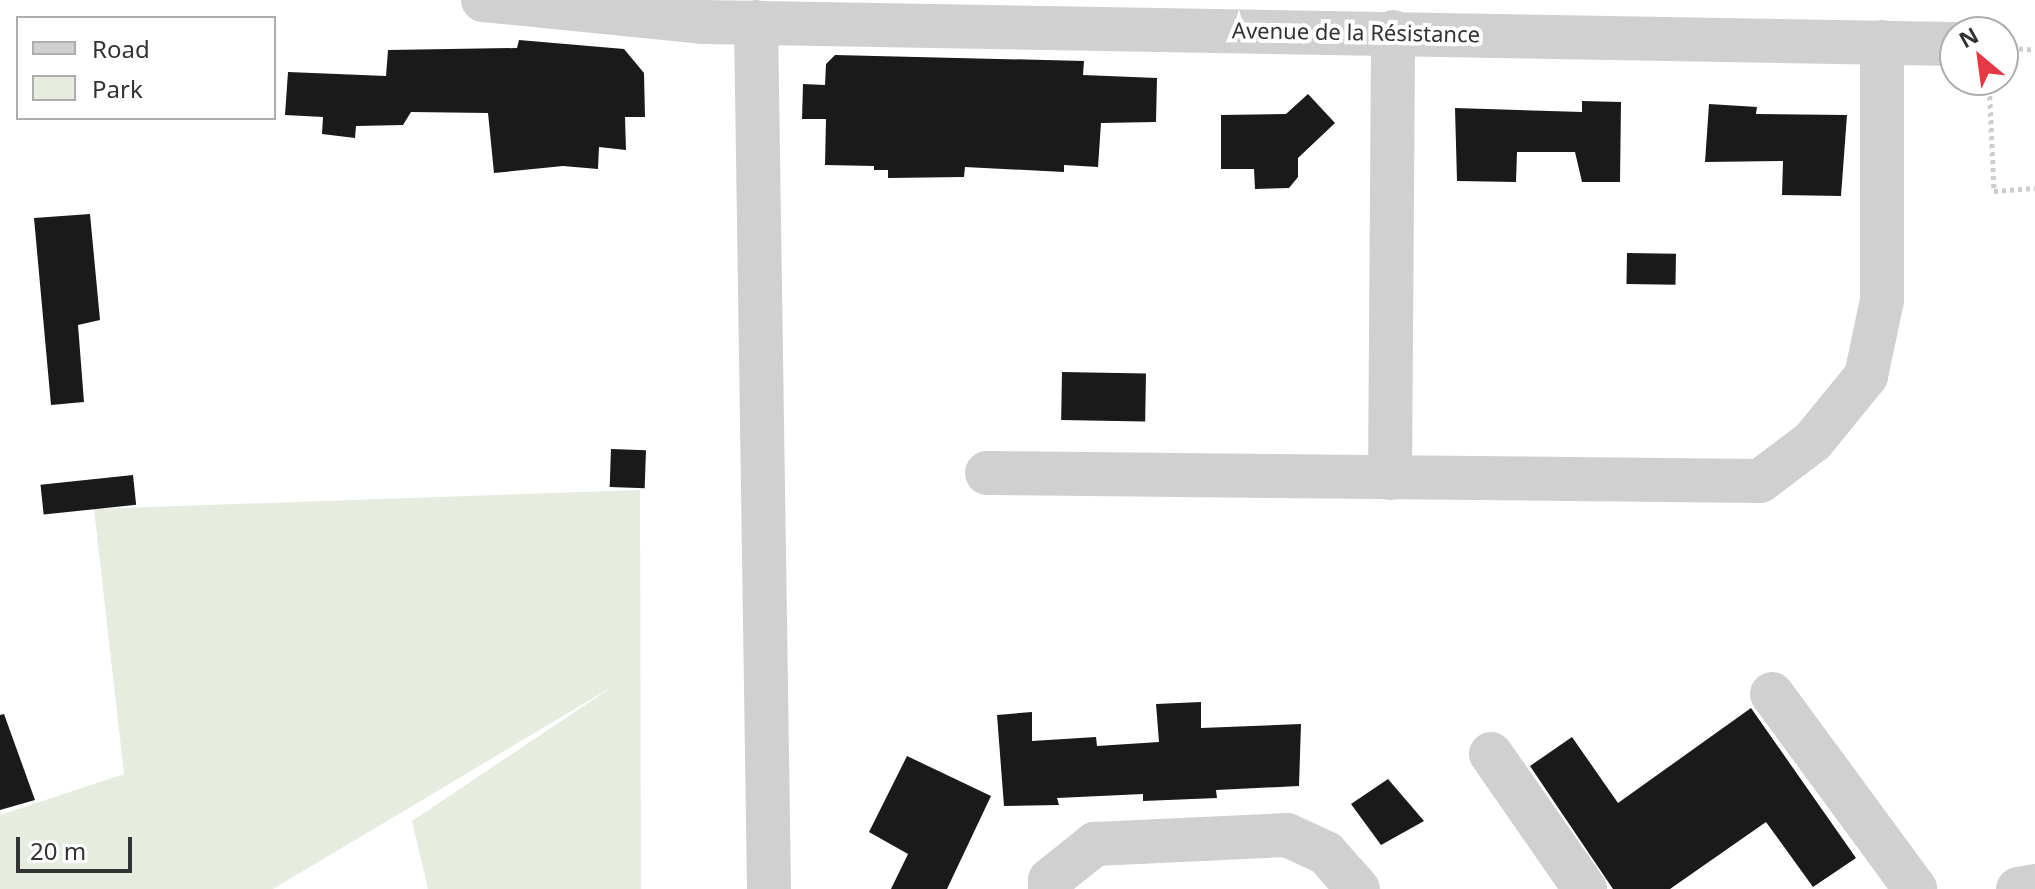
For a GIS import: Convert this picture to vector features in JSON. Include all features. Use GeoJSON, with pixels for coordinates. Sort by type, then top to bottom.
{"type":"FeatureCollection","features":[{"type":"Feature","properties":{"kind":"street","name":"Avenue de la Résistance"},"geometry":{"type":"LineString","coordinates":[[483,0],[702,11],[756,22],[1939,44]]}},
{"type":"Feature","properties":{"kind":"street"},"geometry":{"type":"LineString","coordinates":[[756,22],[769,889]]}},
{"type":"Feature","properties":{"kind":"street"},"geometry":{"type":"LineString","coordinates":[[1390,478],[1393,32]]}},
{"type":"Feature","properties":{"kind":"street"},"geometry":{"type":"LineString","coordinates":[[987,473],[1760,481],[1813,441],[1866,376],[1882,300],[1882,42]]}},
{"type":"Feature","properties":{"kind":"street"},"geometry":{"type":"LineString","coordinates":[[1772,694],[1915,889]]}},
{"type":"Feature","properties":{"kind":"street"},"geometry":{"type":"LineString","coordinates":[[1491,754],[1585,889]]}},
{"type":"Feature","properties":{"kind":"street"},"geometry":{"type":"LineString","coordinates":[[1050,889],[1050,880],[1095,844],[1287,835],[1326,853],[1358,889]]}},
{"type":"Feature","properties":{"kind":"street"},"geometry":{"type":"LineString","coordinates":[[2018,889],[2035,886]]}},
{"type":"Feature","properties":{"kind":"path"},"geometry":{"type":"LineString","coordinates":[[1990,96],[1994,191],[2035,188]]}},
{"type":"Feature","properties":{"kind":"green space"},"geometry":{"type":"Polygon","coordinates":[[[640,490],[641,889],[428,889],[412,821],[615,685],[273,889],[0,889],[0,815],[124,774],[94,509],[640,490]]]}},
{"type":"Feature","properties":{"kind":"building"},"geometry":{"type":"Polygon","coordinates":[[[519,40],[624,49],[644,73],[645,117],[625,117],[626,150],[599,147],[598,169],[563,166],[494,173],[488,113],[411,112],[403,125],[356,126],[355,138],[322,134],[323,117],[285,115],[288,72],[386,76],[388,50],[517,48],[519,40]]]}},
{"type":"Feature","properties":{"kind":"building"},"geometry":{"type":"Polygon","coordinates":[[[835,55],[1084,61],[1083,75],[1157,78],[1156,122],[1101,123],[1098,167],[1064,165],[1064,172],[965,167],[964,177],[888,178],[888,170],[874,170],[874,166],[825,165],[826,119],[802,119],[803,84],[825,85],[826,64],[835,55]]]}},
{"type":"Feature","properties":{"kind":"building"},"geometry":{"type":"Polygon","coordinates":[[[1308,94],[1335,123],[1298,158],[1298,177],[1289,188],[1255,189],[1254,169],[1221,169],[1221,115],[1286,114],[1308,94]]]}},
{"type":"Feature","properties":{"kind":"building"},"geometry":{"type":"Polygon","coordinates":[[[1582,101],[1621,102],[1620,182],[1582,182],[1575,152],[1517,152],[1516,182],[1457,181],[1455,108],[1582,112],[1582,101]]]}},
{"type":"Feature","properties":{"kind":"building"},"geometry":{"type":"Polygon","coordinates":[[[1709,104],[1757,107],[1756,114],[1847,115],[1841,196],[1782,195],[1783,161],[1705,162],[1709,104]]]}},
{"type":"Feature","properties":{"kind":"building"},"geometry":{"type":"Polygon","coordinates":[[[90,214],[100,320],[78,325],[84,402],[51,405],[34,218],[90,214]]]}},
{"type":"Feature","properties":{"kind":"building"},"geometry":{"type":"Polygon","coordinates":[[[1627,253],[1676,254],[1675,285],[1626,284],[1627,253]]]}},
{"type":"Feature","properties":{"kind":"building"},"geometry":{"type":"Polygon","coordinates":[[[1062,372],[1146,373],[1145,421],[1061,420],[1062,372]]]}},
{"type":"Feature","properties":{"kind":"building"},"geometry":{"type":"Polygon","coordinates":[[[611,449],[646,450],[645,488],[610,487],[611,449]]]}},
{"type":"Feature","properties":{"kind":"building"},"geometry":{"type":"Polygon","coordinates":[[[133,475],[136,505],[44,515],[41,485],[133,475]]]}},
{"type":"Feature","properties":{"kind":"building"},"geometry":{"type":"Polygon","coordinates":[[[1201,702],[1201,728],[1301,724],[1299,786],[1216,790],[1217,798],[1143,801],[1143,794],[1057,798],[1059,805],[1004,806],[997,715],[1032,712],[1032,741],[1096,737],[1097,746],[1159,742],[1156,704],[1201,702]]]}},
{"type":"Feature","properties":{"kind":"building"},"geometry":{"type":"Polygon","coordinates":[[[1751,708],[1856,858],[1813,887],[1766,822],[1670,889],[1613,889],[1530,766],[1572,737],[1618,803],[1751,708]]]}},
{"type":"Feature","properties":{"kind":"building"},"geometry":{"type":"Polygon","coordinates":[[[4,714],[35,800],[0,810],[0,715],[4,714]]]}},
{"type":"Feature","properties":{"kind":"building"},"geometry":{"type":"Polygon","coordinates":[[[907,756],[991,796],[947,889],[891,889],[908,854],[869,832],[907,756]]]}},
{"type":"Feature","properties":{"kind":"building"},"geometry":{"type":"Polygon","coordinates":[[[1388,779],[1424,821],[1381,845],[1351,804],[1388,779]]]}}]}
